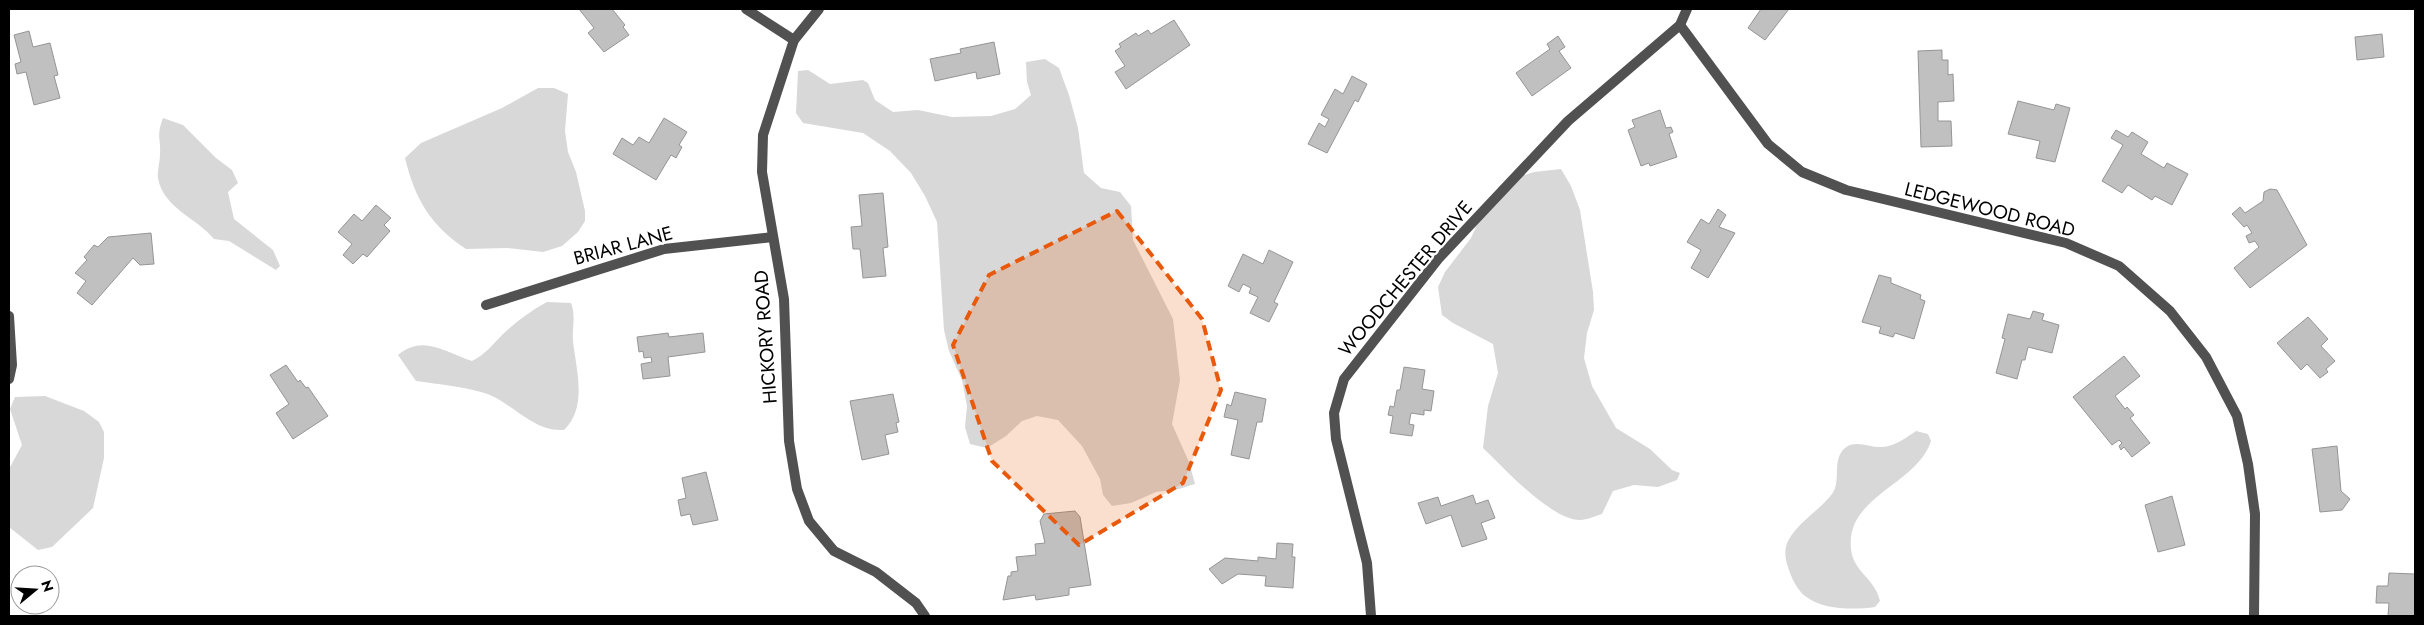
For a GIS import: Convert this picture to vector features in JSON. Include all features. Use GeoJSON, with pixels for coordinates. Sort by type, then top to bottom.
{"type":"FeatureCollection","features":[{"type":"Feature","properties":{"kind":"street"},"geometry":{"type":"LineString","coordinates":[[746,9],[794,40]]}},
{"type":"Feature","properties":{"kind":"street","name":"HICKORY ROAD"},"geometry":{"type":"LineString","coordinates":[[819,9],[794,40],[764,135],[762,172],[784,299],[789,441],[797,489],[809,521],[834,551],[876,572],[916,603],[925,616]]}},
{"type":"Feature","properties":{"kind":"street","name":"WOODCHESTER DRIVE"},"geometry":{"type":"LineString","coordinates":[[1371,616],[1367,563],[1336,439],[1334,413],[1344,379],[1440,258],[1568,121],[1680,25],[1687,9]]}},
{"type":"Feature","properties":{"kind":"street","name":"LEDGEWOOD ROAD"},"geometry":{"type":"LineString","coordinates":[[1680,25],[1768,144],[1802,172],[1846,190],[2066,243],[2119,266],[2170,311],[2206,357],[2237,416],[2248,464],[2254,514],[2254,616]]}},
{"type":"Feature","properties":{"kind":"street","name":"BRIAR LANE"},"geometry":{"type":"LineString","coordinates":[[486,305],[664,249],[773,237]]}},
{"type":"Feature","properties":{"kind":"street"},"geometry":{"type":"LineString","coordinates":[[9,316],[12,364],[9,379]]}},
{"type":"Feature","properties":{"kind":"highlighted area"},"geometry":{"type":"Polygon","coordinates":[[[1117,211],[1202,319],[1221,390],[1183,483],[1079,545],[992,461],[953,345],[989,275],[1117,211]]]}},
{"type":"Feature","properties":{"kind":"shaded area"},"geometry":{"type":"Polygon","coordinates":[[[1045,59],[1059,68],[1069,95],[1078,128],[1084,173],[1101,188],[1120,192],[1131,206],[1133,240],[1173,319],[1180,380],[1172,424],[1189,462],[1195,484],[1179,489],[1156,492],[1131,503],[1112,506],[1103,495],[1100,479],[1082,446],[1058,420],[1037,416],[1022,421],[1006,436],[987,448],[970,444],[965,427],[967,406],[962,380],[949,351],[944,330],[937,222],[925,196],[911,173],[890,151],[863,133],[803,123],[796,113],[798,71],[808,70],[830,84],[863,80],[868,83],[875,100],[893,112],[918,110],[952,117],[991,116],[1015,109],[1031,95],[1027,82],[1026,62],[1045,59]]]}},
{"type":"Feature","properties":{"kind":"shaded area"},"geometry":{"type":"Polygon","coordinates":[[[538,88],[554,88],[568,94],[565,131],[568,152],[576,172],[585,211],[585,221],[578,232],[562,246],[543,252],[507,248],[466,249],[453,240],[426,210],[414,186],[405,158],[421,143],[502,108],[538,88]]]}},
{"type":"Feature","properties":{"kind":"shaded area"},"geometry":{"type":"Polygon","coordinates":[[[163,118],[183,125],[216,158],[232,170],[238,183],[228,192],[234,219],[273,250],[280,266],[276,270],[229,241],[214,239],[166,197],[158,178],[159,133],[163,118]]]}},
{"type":"Feature","properties":{"kind":"shaded area"},"geometry":{"type":"Polygon","coordinates":[[[1561,169],[1571,186],[1580,210],[1593,292],[1594,310],[1587,333],[1584,358],[1592,386],[1616,428],[1650,449],[1672,470],[1680,473],[1677,480],[1658,487],[1634,485],[1613,491],[1602,514],[1580,520],[1568,518],[1556,512],[1528,492],[1483,448],[1488,406],[1498,373],[1493,344],[1453,323],[1442,315],[1438,287],[1445,272],[1471,238],[1485,207],[1509,180],[1534,172],[1561,169]]]}},
{"type":"Feature","properties":{"kind":"shaded area"},"geometry":{"type":"Polygon","coordinates":[[[547,302],[571,303],[573,312],[573,341],[579,387],[576,410],[564,430],[541,426],[492,396],[481,392],[416,381],[398,355],[407,349],[425,345],[472,361],[485,352],[518,321],[547,302]]]}},
{"type":"Feature","properties":{"kind":"shaded area"},"geometry":{"type":"Polygon","coordinates":[[[45,396],[84,411],[99,422],[104,432],[104,458],[93,508],[52,547],[38,550],[9,527],[9,469],[22,445],[10,409],[15,397],[45,396]]]}},
{"type":"Feature","properties":{"kind":"shaded area"},"geometry":{"type":"Polygon","coordinates":[[[1916,431],[1928,434],[1931,441],[1923,456],[1912,469],[1870,503],[1859,516],[1852,531],[1851,549],[1853,557],[1856,564],[1874,586],[1880,601],[1875,607],[1849,609],[1812,601],[1797,587],[1789,571],[1785,554],[1786,547],[1797,528],[1821,506],[1835,489],[1838,458],[1841,453],[1849,445],[1854,444],[1887,447],[1916,431]]]}},
{"type":"Feature","properties":{"kind":"building"},"geometry":{"type":"Polygon","coordinates":[[[579,9],[612,9],[625,25],[623,27],[629,35],[604,52],[588,33],[594,28],[579,9]]]}},
{"type":"Feature","properties":{"kind":"building"},"geometry":{"type":"Polygon","coordinates":[[[1761,9],[1789,9],[1765,40],[1748,28],[1761,9]]]}},
{"type":"Feature","properties":{"kind":"building"},"geometry":{"type":"Polygon","coordinates":[[[1174,20],[1190,45],[1126,89],[1115,72],[1125,66],[1115,51],[1121,47],[1119,44],[1136,33],[1138,36],[1148,30],[1151,34],[1174,20]]]}},
{"type":"Feature","properties":{"kind":"building"},"geometry":{"type":"Polygon","coordinates":[[[29,31],[33,47],[50,43],[58,75],[54,76],[60,98],[34,105],[26,72],[17,74],[15,64],[21,62],[14,35],[29,31]]]}},
{"type":"Feature","properties":{"kind":"building"},"geometry":{"type":"Polygon","coordinates":[[[2382,34],[2384,57],[2357,60],[2355,37],[2382,34]]]}},
{"type":"Feature","properties":{"kind":"building"},"geometry":{"type":"Polygon","coordinates":[[[1558,36],[1565,47],[1559,51],[1571,68],[1532,96],[1516,73],[1550,49],[1547,44],[1558,36]]]}},
{"type":"Feature","properties":{"kind":"building"},"geometry":{"type":"Polygon","coordinates":[[[994,42],[1000,74],[977,79],[976,72],[935,81],[930,59],[961,53],[960,49],[994,42]]]}},
{"type":"Feature","properties":{"kind":"building"},"geometry":{"type":"Polygon","coordinates":[[[1942,50],[1942,60],[1948,60],[1948,75],[1953,74],[1954,101],[1938,102],[1938,121],[1951,121],[1952,146],[1921,147],[1918,51],[1942,50]]]}},
{"type":"Feature","properties":{"kind":"building"},"geometry":{"type":"Polygon","coordinates":[[[1352,76],[1367,84],[1358,102],[1355,100],[1327,153],[1308,144],[1319,123],[1325,127],[1329,119],[1321,115],[1335,89],[1343,94],[1352,76]]]}},
{"type":"Feature","properties":{"kind":"building"},"geometry":{"type":"Polygon","coordinates":[[[2018,101],[2054,110],[2056,104],[2070,108],[2055,162],[2036,158],[2040,141],[2008,134],[2018,101]]]}},
{"type":"Feature","properties":{"kind":"building"},"geometry":{"type":"Polygon","coordinates":[[[1660,110],[1666,128],[1671,127],[1673,132],[1669,134],[1677,157],[1650,166],[1649,163],[1641,166],[1628,130],[1635,127],[1632,120],[1660,110]]]}},
{"type":"Feature","properties":{"kind":"building"},"geometry":{"type":"Polygon","coordinates":[[[664,118],[687,132],[679,145],[682,147],[676,158],[671,155],[656,180],[613,154],[622,138],[633,145],[639,137],[649,143],[664,118]]]}},
{"type":"Feature","properties":{"kind":"building"},"geometry":{"type":"Polygon","coordinates":[[[2116,130],[2128,137],[2132,132],[2148,142],[2141,154],[2164,168],[2167,163],[2188,174],[2172,205],[2155,196],[2152,200],[2128,185],[2122,193],[2102,181],[2123,145],[2111,138],[2116,130]]]}},
{"type":"Feature","properties":{"kind":"building"},"geometry":{"type":"Polygon","coordinates":[[[2270,189],[2277,190],[2307,245],[2250,288],[2234,268],[2259,247],[2255,241],[2249,243],[2246,236],[2252,233],[2247,225],[2244,227],[2232,214],[2240,207],[2245,213],[2263,201],[2264,192],[2270,189]]]}},
{"type":"Feature","properties":{"kind":"building"},"geometry":{"type":"Polygon","coordinates":[[[883,193],[888,247],[883,248],[886,276],[863,278],[860,249],[853,249],[851,227],[862,226],[859,195],[883,193]]]}},
{"type":"Feature","properties":{"kind":"building"},"geometry":{"type":"Polygon","coordinates":[[[376,205],[391,218],[384,225],[390,231],[367,257],[363,254],[353,264],[343,255],[352,244],[338,232],[354,214],[362,221],[376,205]]]}},
{"type":"Feature","properties":{"kind":"building"},"geometry":{"type":"Polygon","coordinates":[[[1718,209],[1726,215],[1719,227],[1735,233],[1708,278],[1691,268],[1701,250],[1687,242],[1701,219],[1709,224],[1718,209]]]}},
{"type":"Feature","properties":{"kind":"building"},"geometry":{"type":"Polygon","coordinates":[[[151,233],[154,264],[140,265],[133,258],[92,305],[77,293],[86,281],[75,273],[87,260],[84,257],[94,245],[98,247],[108,237],[151,233]]]}},
{"type":"Feature","properties":{"kind":"building"},"geometry":{"type":"Polygon","coordinates":[[[1269,250],[1293,262],[1274,302],[1278,304],[1269,322],[1250,313],[1258,297],[1249,293],[1251,288],[1243,284],[1239,292],[1228,286],[1243,254],[1263,264],[1269,250]]]}},
{"type":"Feature","properties":{"kind":"building"},"geometry":{"type":"Polygon","coordinates":[[[1879,275],[1891,278],[1891,283],[1921,295],[1920,299],[1925,301],[1914,339],[1895,333],[1893,337],[1879,333],[1881,327],[1862,322],[1879,275]]]}},
{"type":"Feature","properties":{"kind":"building"},"geometry":{"type":"Polygon","coordinates":[[[2033,311],[2044,314],[2042,320],[2059,325],[2052,353],[2028,347],[2017,379],[1996,373],[2005,339],[2002,338],[2008,314],[2030,319],[2033,311]]]}},
{"type":"Feature","properties":{"kind":"building"},"geometry":{"type":"Polygon","coordinates":[[[2308,317],[2328,339],[2321,346],[2335,361],[2326,369],[2328,372],[2320,378],[2307,364],[2301,370],[2277,343],[2308,317]]]}},
{"type":"Feature","properties":{"kind":"building"},"geometry":{"type":"Polygon","coordinates":[[[668,333],[669,337],[703,333],[705,352],[668,357],[670,376],[643,379],[641,364],[652,362],[651,357],[644,358],[643,351],[639,352],[637,337],[668,333]]]}},
{"type":"Feature","properties":{"kind":"building"},"geometry":{"type":"Polygon","coordinates":[[[2124,356],[2140,376],[2115,396],[2125,409],[2127,407],[2134,415],[2130,418],[2150,443],[2132,457],[2124,447],[2121,450],[2119,446],[2122,443],[2119,440],[2112,445],[2073,397],[2124,356]]]}},
{"type":"Feature","properties":{"kind":"building"},"geometry":{"type":"Polygon","coordinates":[[[286,365],[298,382],[300,380],[306,388],[308,387],[328,416],[293,439],[276,413],[289,404],[270,375],[286,365]]]}},
{"type":"Feature","properties":{"kind":"building"},"geometry":{"type":"Polygon","coordinates":[[[1404,367],[1425,370],[1422,389],[1434,391],[1431,411],[1424,410],[1424,415],[1411,413],[1409,424],[1414,425],[1412,436],[1390,433],[1393,416],[1388,415],[1390,406],[1394,407],[1397,390],[1400,390],[1404,367]]]}},
{"type":"Feature","properties":{"kind":"building"},"geometry":{"type":"Polygon","coordinates":[[[1235,392],[1266,399],[1262,422],[1257,422],[1249,459],[1231,455],[1238,420],[1224,417],[1227,404],[1231,406],[1235,392]]]}},
{"type":"Feature","properties":{"kind":"building"},"geometry":{"type":"Polygon","coordinates":[[[893,394],[899,422],[896,423],[898,432],[885,435],[889,454],[862,460],[850,401],[893,394]]]}},
{"type":"Feature","properties":{"kind":"building"},"geometry":{"type":"Polygon","coordinates":[[[2337,446],[2341,491],[2350,499],[2342,510],[2320,512],[2312,449],[2337,446]]]}},
{"type":"Feature","properties":{"kind":"building"},"geometry":{"type":"Polygon","coordinates":[[[706,472],[718,520],[693,525],[690,514],[681,516],[678,500],[686,498],[682,478],[706,472]]]}},
{"type":"Feature","properties":{"kind":"building"},"geometry":{"type":"Polygon","coordinates":[[[1473,495],[1476,504],[1488,500],[1495,518],[1481,523],[1487,539],[1462,547],[1451,515],[1426,524],[1418,503],[1438,497],[1441,506],[1473,495]]]}},
{"type":"Feature","properties":{"kind":"building"},"geometry":{"type":"Polygon","coordinates":[[[2172,496],[2185,545],[2158,552],[2145,505],[2172,496]]]}},
{"type":"Feature","properties":{"kind":"building"},"geometry":{"type":"Polygon","coordinates":[[[1075,511],[1080,517],[1091,585],[1069,588],[1069,595],[1036,600],[1035,595],[1003,600],[1008,576],[1011,576],[1011,572],[1018,571],[1016,557],[1036,555],[1035,544],[1045,543],[1040,521],[1044,514],[1075,511]]]}},
{"type":"Feature","properties":{"kind":"building"},"geometry":{"type":"Polygon","coordinates":[[[1277,543],[1293,544],[1292,557],[1295,557],[1293,588],[1265,586],[1266,576],[1238,574],[1222,584],[1209,569],[1225,558],[1258,561],[1258,557],[1276,559],[1277,543]]]}},
{"type":"Feature","properties":{"kind":"building"},"geometry":{"type":"Polygon","coordinates":[[[2389,573],[2415,574],[2415,616],[2388,616],[2389,603],[2376,603],[2377,586],[2388,586],[2389,573]]]}}]}
